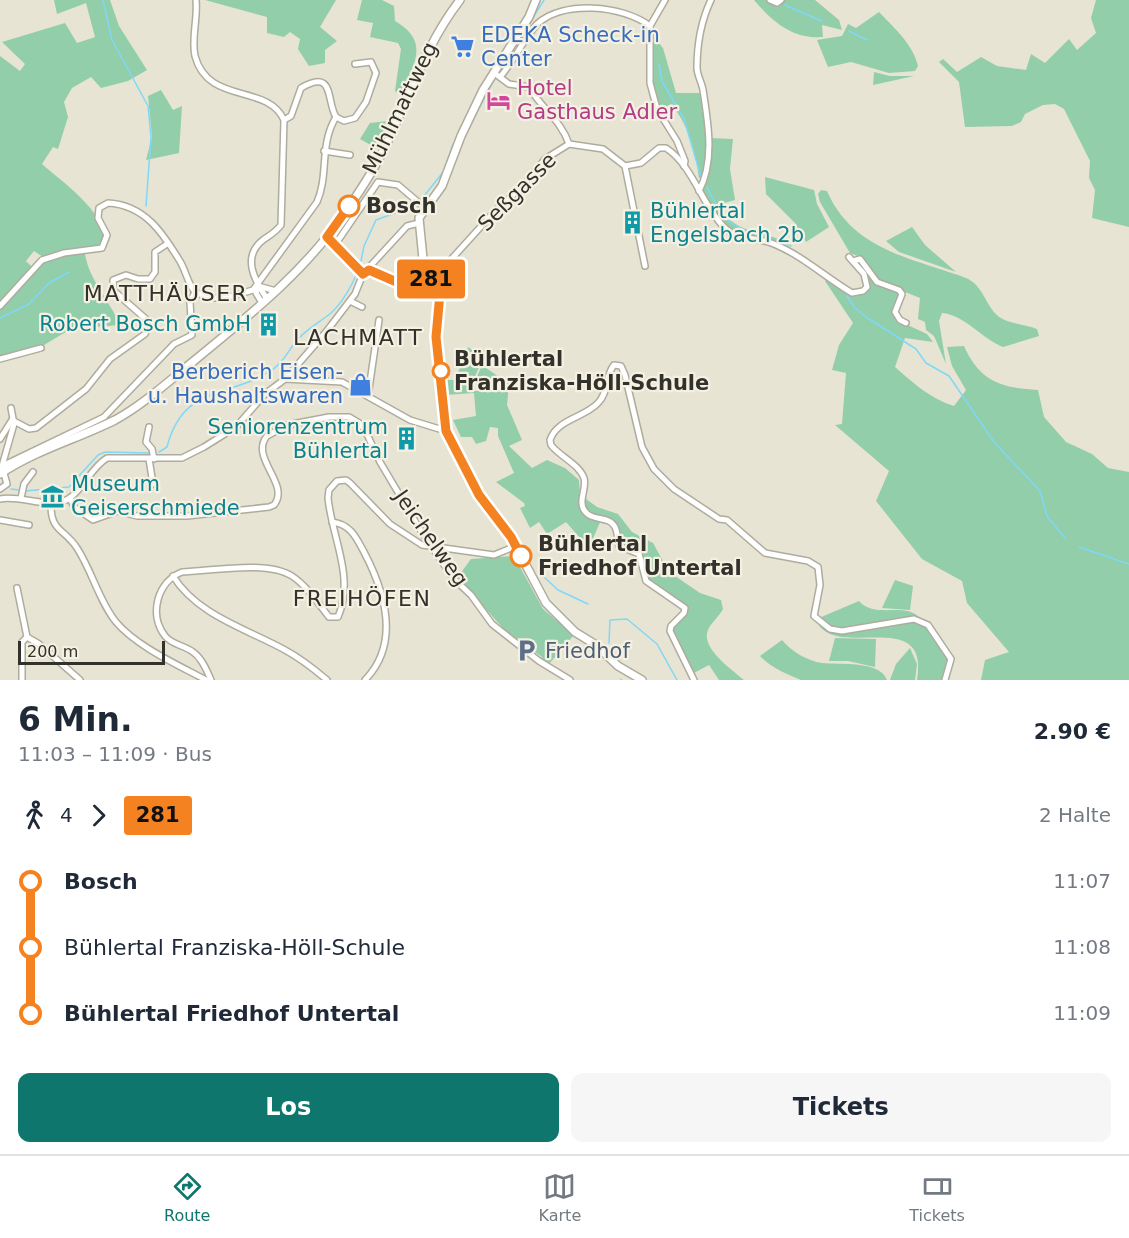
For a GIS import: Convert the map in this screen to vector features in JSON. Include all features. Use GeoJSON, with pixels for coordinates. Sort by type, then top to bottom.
{"type":"FeatureCollection","features":[{"type":"Feature","properties":{"kind":"street"},"geometry":{"type":"LineString","coordinates":[[196,0],[193,44],[203,73],[216,86],[274,106],[284,120],[281,225],[257,246],[251,257],[251,267],[258,286]]}},
{"type":"Feature","properties":{"kind":"street","name":"Mühlmattweg"},"geometry":{"type":"LineString","coordinates":[[1,469],[114,420],[137,407],[276,291],[327,237],[385,146],[430,43],[460,0]]}},
{"type":"Feature","properties":{"kind":"street"},"geometry":{"type":"LineString","coordinates":[[536,0],[529,17],[460,136],[446,179],[422,204],[419,223],[423,259],[440,293],[437,344],[446,431],[479,495],[516,546],[537,589],[555,613],[618,666],[642,680]]}},
{"type":"Feature","properties":{"kind":"street"},"geometry":{"type":"LineString","coordinates":[[665,0],[650,26],[652,50],[649,75],[659,115],[677,141],[685,160],[684,166]]}},
{"type":"Feature","properties":{"kind":"street"},"geometry":{"type":"LineString","coordinates":[[699,191],[706,175],[709,148],[703,89],[697,69],[700,26],[711,0]]}},
{"type":"Feature","properties":{"kind":"street"},"geometry":{"type":"LineString","coordinates":[[770,0],[777,3],[781,0]]}},
{"type":"Feature","properties":{"kind":"street"},"geometry":{"type":"LineString","coordinates":[[496,75],[538,22],[558,9],[598,6],[637,17],[650,26]]}},
{"type":"Feature","properties":{"kind":"street"},"geometry":{"type":"LineString","coordinates":[[336,117],[344,121],[355,118],[366,102],[374,80],[374,65],[365,61],[355,64]]}},
{"type":"Feature","properties":{"kind":"street"},"geometry":{"type":"LineString","coordinates":[[496,75],[509,84],[529,87],[535,98],[562,126],[569,144]]}},
{"type":"Feature","properties":{"kind":"street"},"geometry":{"type":"LineString","coordinates":[[265,301],[256,293],[258,286],[317,202],[321,190],[324,151],[336,117],[331,91],[327,86],[316,83],[301,88],[291,116],[284,120]]}},
{"type":"Feature","properties":{"kind":"street","name":"Seßgasse"},"geometry":{"type":"LineString","coordinates":[[369,270],[399,283],[418,283],[432,278],[495,211],[525,184],[545,159],[569,144],[603,148],[626,166]]}},
{"type":"Feature","properties":{"kind":"street"},"geometry":{"type":"LineString","coordinates":[[645,266],[626,166],[641,163],[662,146],[671,151],[684,166],[723,226],[732,234],[778,245],[803,259],[847,290],[858,293],[866,290],[867,279],[851,259],[863,262],[877,282],[899,290],[902,294],[895,312],[900,320],[906,323]]}},
{"type":"Feature","properties":{"kind":"street"},"geometry":{"type":"LineString","coordinates":[[324,151],[350,155]]}},
{"type":"Feature","properties":{"kind":"street"},"geometry":{"type":"LineString","coordinates":[[336,245],[378,182],[398,185],[422,204]]}},
{"type":"Feature","properties":{"kind":"street"},"geometry":{"type":"LineString","coordinates":[[0,306],[19,289],[42,260],[64,253],[102,248],[107,235],[98,218],[99,208],[108,203],[145,214],[162,234],[181,263],[195,292],[209,298],[226,298],[240,296],[258,286],[276,291]]}},
{"type":"Feature","properties":{"kind":"street"},"geometry":{"type":"LineString","coordinates":[[362,273],[369,270],[407,226],[419,223]]}},
{"type":"Feature","properties":{"kind":"street"},"geometry":{"type":"LineString","coordinates":[[0,500],[21,498],[51,502],[70,498],[99,463],[107,458],[152,455],[182,458],[223,436],[241,422],[265,394],[285,379],[350,301],[362,283],[362,273],[327,237]]}},
{"type":"Feature","properties":{"kind":"street"},"geometry":{"type":"LineString","coordinates":[[12,420],[29,429],[36,428],[86,389],[110,359],[145,334],[149,326],[147,320],[114,291],[113,280],[126,275],[138,279],[150,279],[155,272],[155,252],[167,244]]}},
{"type":"Feature","properties":{"kind":"street"},"geometry":{"type":"LineString","coordinates":[[1,469],[104,417],[174,344],[192,334],[190,302],[195,292]]}},
{"type":"Feature","properties":{"kind":"street"},"geometry":{"type":"LineString","coordinates":[[350,301],[362,307]]}},
{"type":"Feature","properties":{"kind":"street"},"geometry":{"type":"LineString","coordinates":[[368,396],[379,320]]}},
{"type":"Feature","properties":{"kind":"street"},"geometry":{"type":"LineString","coordinates":[[0,359],[41,348]]}},
{"type":"Feature","properties":{"kind":"street"},"geometry":{"type":"LineString","coordinates":[[694,680],[670,631],[671,626],[684,613],[685,608],[646,581],[639,554],[620,546],[616,530],[611,522],[585,512],[581,503],[584,484],[582,474],[550,445],[556,429],[598,404],[605,394],[614,365],[621,366],[625,375],[646,456],[666,481],[719,519],[726,520],[765,553],[808,561],[818,567],[820,585],[814,616],[830,629],[842,631],[908,618],[928,625],[951,659],[945,680]]}},
{"type":"Feature","properties":{"kind":"street"},"geometry":{"type":"LineString","coordinates":[[285,379],[342,382],[414,422],[446,431]]}},
{"type":"Feature","properties":{"kind":"street"},"geometry":{"type":"LineString","coordinates":[[0,489],[8,484],[1,469],[14,424],[10,408]]}},
{"type":"Feature","properties":{"kind":"street","name":"Jeichelweg"},"geometry":{"type":"LineString","coordinates":[[70,498],[74,507],[93,520],[118,511],[137,516],[187,516],[269,507],[274,505],[278,498],[277,488],[262,452],[267,436],[280,427],[301,421],[349,417],[366,429],[387,473],[453,578],[471,595],[492,624],[539,661],[570,680]]}},
{"type":"Feature","properties":{"kind":"street"},"geometry":{"type":"LineString","coordinates":[[0,439],[12,420]]}},
{"type":"Feature","properties":{"kind":"street"},"geometry":{"type":"LineString","coordinates":[[149,427],[146,442],[152,455],[153,484]]}},
{"type":"Feature","properties":{"kind":"street"},"geometry":{"type":"LineString","coordinates":[[21,498],[24,484],[33,472]]}},
{"type":"Feature","properties":{"kind":"street"},"geometry":{"type":"LineString","coordinates":[[211,680],[196,654],[171,641],[159,624],[159,595],[165,582],[182,572],[272,568],[292,577],[310,592],[329,617],[335,618],[339,614],[344,592],[344,567],[328,498],[329,490],[337,481],[346,480],[390,524],[422,545],[494,555],[516,546]]}},
{"type":"Feature","properties":{"kind":"street"},"geometry":{"type":"LineString","coordinates":[[51,502],[54,524],[76,546],[89,566],[115,621],[133,638],[206,680]]}},
{"type":"Feature","properties":{"kind":"street"},"geometry":{"type":"LineString","coordinates":[[0,520],[29,525]]}},
{"type":"Feature","properties":{"kind":"street"},"geometry":{"type":"LineString","coordinates":[[332,522],[350,529],[373,569],[387,609],[386,641],[377,668],[365,680]]}},
{"type":"Feature","properties":{"kind":"street"},"geometry":{"type":"LineString","coordinates":[[173,576],[198,602],[219,616],[286,650],[327,680]]}},
{"type":"Feature","properties":{"kind":"street"},"geometry":{"type":"LineString","coordinates":[[17,588],[27,637],[39,644],[80,680]]}},
{"type":"Feature","properties":{"kind":"street"},"geometry":{"type":"LineString","coordinates":[[22,680],[22,642],[27,637]]}},
{"type":"Feature","properties":{"kind":"green space"},"geometry":{"type":"Polygon","coordinates":[[[54,0],[110,0],[119,26],[147,70],[128,81],[101,88],[91,77],[72,88],[64,102],[68,117],[58,149],[53,147],[42,164],[82,198],[91,209],[103,231],[104,242],[99,246],[43,257],[34,251],[26,261],[32,267],[65,255],[85,254],[95,282],[120,325],[81,328],[64,333],[44,345],[3,358],[0,357],[0,56],[20,71],[25,64],[2,42],[65,23],[77,43],[95,37],[86,3],[57,14],[54,0]]]}},
{"type":"Feature","properties":{"kind":"green space"},"geometry":{"type":"Polygon","coordinates":[[[205,0],[336,0],[320,27],[337,41],[325,50],[325,63],[309,66],[298,49],[300,39],[290,32],[284,37],[267,33],[267,17],[205,0]]]}},
{"type":"Feature","properties":{"kind":"green space"},"geometry":{"type":"Polygon","coordinates":[[[362,0],[382,0],[394,6],[395,21],[413,37],[416,46],[414,64],[400,95],[395,91],[401,49],[398,43],[370,37],[373,23],[357,20],[362,0]]]}},
{"type":"Feature","properties":{"kind":"green space"},"geometry":{"type":"Polygon","coordinates":[[[754,0],[767,0],[776,6],[783,0],[815,0],[839,20],[842,30],[822,25],[823,37],[812,37],[793,32],[776,22],[754,0]]]}},
{"type":"Feature","properties":{"kind":"green space"},"geometry":{"type":"Polygon","coordinates":[[[1096,0],[1129,0],[1129,227],[1092,218],[1095,190],[1089,178],[1090,161],[1064,109],[1055,104],[1043,105],[1025,114],[1021,122],[1012,126],[965,127],[959,82],[939,62],[943,59],[957,72],[981,57],[997,66],[1026,70],[1031,54],[1045,63],[1069,39],[1077,50],[1096,33],[1091,18],[1096,0]]]}},
{"type":"Feature","properties":{"kind":"green space"},"geometry":{"type":"Polygon","coordinates":[[[879,12],[912,51],[918,66],[915,71],[889,73],[851,62],[828,67],[817,40],[842,36],[848,24],[856,28],[879,12]]]}},
{"type":"Feature","properties":{"kind":"green space"},"geometry":{"type":"Polygon","coordinates":[[[653,36],[663,48],[676,93],[701,93],[707,149],[704,177],[699,178],[690,139],[672,104],[658,110],[651,74],[653,36]]]}},
{"type":"Feature","properties":{"kind":"green space"},"geometry":{"type":"Polygon","coordinates":[[[874,72],[890,76],[914,76],[873,85],[874,72]]]}},
{"type":"Feature","properties":{"kind":"green space"},"geometry":{"type":"Polygon","coordinates":[[[161,90],[173,110],[182,106],[179,153],[146,160],[152,137],[148,96],[161,90]]]}},
{"type":"Feature","properties":{"kind":"green space"},"geometry":{"type":"Polygon","coordinates":[[[388,121],[376,148],[360,139],[370,123],[388,121]]]}},
{"type":"Feature","properties":{"kind":"green space"},"geometry":{"type":"Polygon","coordinates":[[[709,138],[733,139],[730,169],[735,200],[717,205],[738,226],[781,240],[780,244],[743,236],[732,231],[721,222],[712,209],[702,190],[709,138]]]}},
{"type":"Feature","properties":{"kind":"green space"},"geometry":{"type":"Polygon","coordinates":[[[765,177],[814,190],[817,204],[829,227],[806,242],[795,223],[766,194],[765,177]]]}},
{"type":"Feature","properties":{"kind":"green space"},"geometry":{"type":"Polygon","coordinates":[[[821,190],[827,191],[838,211],[868,240],[906,258],[972,281],[998,316],[1007,321],[1037,329],[1039,336],[1003,347],[958,318],[942,313],[939,321],[946,364],[934,336],[926,330],[925,322],[918,319],[920,298],[878,281],[860,257],[850,253],[820,202],[818,194],[821,190]]]}},
{"type":"Feature","properties":{"kind":"green space"},"geometry":{"type":"Polygon","coordinates":[[[912,227],[925,245],[956,272],[899,252],[886,241],[912,227]]]}},
{"type":"Feature","properties":{"kind":"green space"},"geometry":{"type":"Polygon","coordinates":[[[858,261],[872,279],[900,294],[895,307],[899,321],[927,334],[933,342],[905,338],[895,367],[916,385],[930,395],[954,406],[966,390],[952,366],[947,347],[964,346],[977,368],[993,381],[1003,385],[1038,390],[1044,417],[1066,442],[1092,454],[1108,468],[1129,472],[1129,680],[981,680],[985,660],[1009,652],[967,603],[962,581],[922,559],[876,501],[889,471],[835,425],[842,424],[846,373],[832,370],[839,345],[853,323],[825,281],[828,278],[855,294],[865,293],[869,282],[858,261]]]}},
{"type":"Feature","properties":{"kind":"green space"},"geometry":{"type":"Polygon","coordinates":[[[468,347],[483,358],[473,381],[474,391],[478,391],[476,379],[482,365],[509,384],[507,405],[522,440],[509,446],[532,468],[547,460],[565,468],[579,480],[581,510],[601,520],[591,543],[580,538],[566,522],[547,534],[539,522],[530,528],[520,508],[525,506],[524,503],[496,482],[514,473],[498,436],[498,428],[490,427],[486,441],[476,444],[472,437],[461,437],[453,420],[476,416],[474,393],[445,395],[444,380],[455,380],[468,347]]]}},
{"type":"Feature","properties":{"kind":"green space"},"geometry":{"type":"Polygon","coordinates":[[[586,499],[597,507],[618,514],[632,532],[653,543],[669,572],[700,593],[721,600],[723,609],[708,630],[707,640],[720,660],[744,680],[719,680],[709,665],[692,674],[673,631],[676,621],[687,614],[687,607],[648,581],[638,551],[619,537],[617,528],[585,508],[583,500],[586,499]]]}},
{"type":"Feature","properties":{"kind":"green space"},"geometry":{"type":"Polygon","coordinates":[[[514,556],[543,609],[574,635],[548,665],[541,660],[542,657],[504,629],[457,578],[471,559],[514,556]]]}},
{"type":"Feature","properties":{"kind":"green space"},"geometry":{"type":"Polygon","coordinates":[[[895,580],[913,586],[910,610],[882,608],[895,580]]]}},
{"type":"Feature","properties":{"kind":"green space"},"geometry":{"type":"Polygon","coordinates":[[[859,601],[874,609],[908,611],[921,620],[907,617],[834,629],[819,618],[859,601]]]}},
{"type":"Feature","properties":{"kind":"green space"},"geometry":{"type":"Polygon","coordinates":[[[908,620],[925,625],[949,660],[944,680],[917,680],[917,658],[910,645],[896,639],[879,637],[842,637],[827,633],[817,622],[833,632],[908,620]]]}},
{"type":"Feature","properties":{"kind":"green space"},"geometry":{"type":"Polygon","coordinates":[[[835,638],[876,639],[875,667],[848,661],[829,661],[835,638]]]}},
{"type":"Feature","properties":{"kind":"green space"},"geometry":{"type":"Polygon","coordinates":[[[782,640],[805,658],[822,663],[868,666],[883,674],[887,680],[801,680],[784,673],[760,656],[782,640]]]}},
{"type":"Feature","properties":{"kind":"green space"},"geometry":{"type":"Polygon","coordinates":[[[910,648],[917,664],[915,680],[890,680],[896,664],[910,648]]]}},
{"type":"Feature","properties":{"kind":"waterway"},"geometry":{"type":"LineString","coordinates":[[103,0],[112,40],[148,106],[151,137],[146,206]]}},
{"type":"Feature","properties":{"kind":"waterway"},"geometry":{"type":"LineString","coordinates":[[499,72],[544,0]]}},
{"type":"Feature","properties":{"kind":"waterway"},"geometry":{"type":"LineString","coordinates":[[785,5],[822,21]]}},
{"type":"Feature","properties":{"kind":"waterway"},"geometry":{"type":"LineString","coordinates":[[849,31],[867,40]]}},
{"type":"Feature","properties":{"kind":"waterway"},"geometry":{"type":"LineString","coordinates":[[659,64],[662,81],[684,119],[701,177]]}},
{"type":"Feature","properties":{"kind":"waterway"},"geometry":{"type":"LineString","coordinates":[[466,133],[496,76]]}},
{"type":"Feature","properties":{"kind":"waterway"},"geometry":{"type":"LineString","coordinates":[[420,201],[444,171],[453,144]]}},
{"type":"Feature","properties":{"kind":"waterway"},"geometry":{"type":"LineString","coordinates":[[707,187],[724,216],[732,224],[750,233],[791,246]]}},
{"type":"Feature","properties":{"kind":"waterway"},"geometry":{"type":"LineString","coordinates":[[360,266],[364,246],[376,220],[417,205]]}},
{"type":"Feature","properties":{"kind":"waterway"},"geometry":{"type":"LineString","coordinates":[[159,452],[167,447],[174,427],[184,412],[196,403],[256,379],[276,367],[302,335],[335,309],[347,293],[358,271]]}},
{"type":"Feature","properties":{"kind":"waterway"},"geometry":{"type":"LineString","coordinates":[[0,318],[29,304],[49,283],[69,272]]}},
{"type":"Feature","properties":{"kind":"waterway"},"geometry":{"type":"LineString","coordinates":[[847,296],[855,308],[866,317],[916,349],[926,363],[949,376],[994,442],[1040,491],[1047,516],[1065,538]]}},
{"type":"Feature","properties":{"kind":"waterway"},"geometry":{"type":"LineString","coordinates":[[25,491],[69,487],[98,455],[105,452],[149,453]]}},
{"type":"Feature","properties":{"kind":"waterway"},"geometry":{"type":"LineString","coordinates":[[11,489],[19,490]]}},
{"type":"Feature","properties":{"kind":"waterway"},"geometry":{"type":"LineString","coordinates":[[1079,547],[1129,564]]}},
{"type":"Feature","properties":{"kind":"waterway"},"geometry":{"type":"LineString","coordinates":[[544,577],[558,590],[588,604]]}},
{"type":"Feature","properties":{"kind":"waterway"},"geometry":{"type":"LineString","coordinates":[[609,643],[610,620],[627,619],[657,644],[677,680]]}},
{"type":"Feature","properties":{"kind":"bus line","name":"281"},"geometry":{"type":"LineString","coordinates":[[349,206],[327,237],[363,274],[369,270],[406,284],[424,282],[432,278],[437,286],[440,300],[436,337],[446,431],[479,495],[511,537],[521,556]]}},
{"type":"Feature","properties":{"kind":"place","name":"EDEKA Scheck-in Center"},"geometry":{"type":"Point","coordinates":[463,47]}},
{"type":"Feature","properties":{"kind":"place","name":"Hotel Gasthaus Adler"},"geometry":{"type":"Point","coordinates":[499,100]}},
{"type":"Feature","properties":{"kind":"place","name":"Bosch"},"geometry":{"type":"Point","coordinates":[349,206]}},
{"type":"Feature","properties":{"kind":"place","name":"Bühlertal Engelsbach 2b"},"geometry":{"type":"Point","coordinates":[632,223]}},
{"type":"Feature","properties":{"kind":"place","name":"Robert Bosch GmbH"},"geometry":{"type":"Point","coordinates":[269,324]}},
{"type":"Feature","properties":{"kind":"place","name":"Bühlertal Franziska-Höll-Schule"},"geometry":{"type":"Point","coordinates":[441,371]}},
{"type":"Feature","properties":{"kind":"place","name":"Berberich Eisen- u. Haushaltswaren"},"geometry":{"type":"Point","coordinates":[361,384]}},
{"type":"Feature","properties":{"kind":"place","name":"Seniorenzentrum Bühlertal"},"geometry":{"type":"Point","coordinates":[406,439]}},
{"type":"Feature","properties":{"kind":"place","name":"Museum Geiserschmiede"},"geometry":{"type":"Point","coordinates":[53,496]}},
{"type":"Feature","properties":{"kind":"place","name":"Bühlertal Friedhof Untertal"},"geometry":{"type":"Point","coordinates":[521,556]}},
{"type":"Feature","properties":{"kind":"place","name":"Friedhof"},"geometry":{"type":"Point","coordinates":[527,651]}},
{"type":"Feature","properties":{"kind":"district","name":"MATTHÄUSER"},"geometry":{"type":"Point","coordinates":[166,293]}},
{"type":"Feature","properties":{"kind":"district","name":"LACHMATT"},"geometry":{"type":"Point","coordinates":[358,337]}},
{"type":"Feature","properties":{"kind":"district","name":"FREIHÖFEN"},"geometry":{"type":"Point","coordinates":[362,598]}}]}
